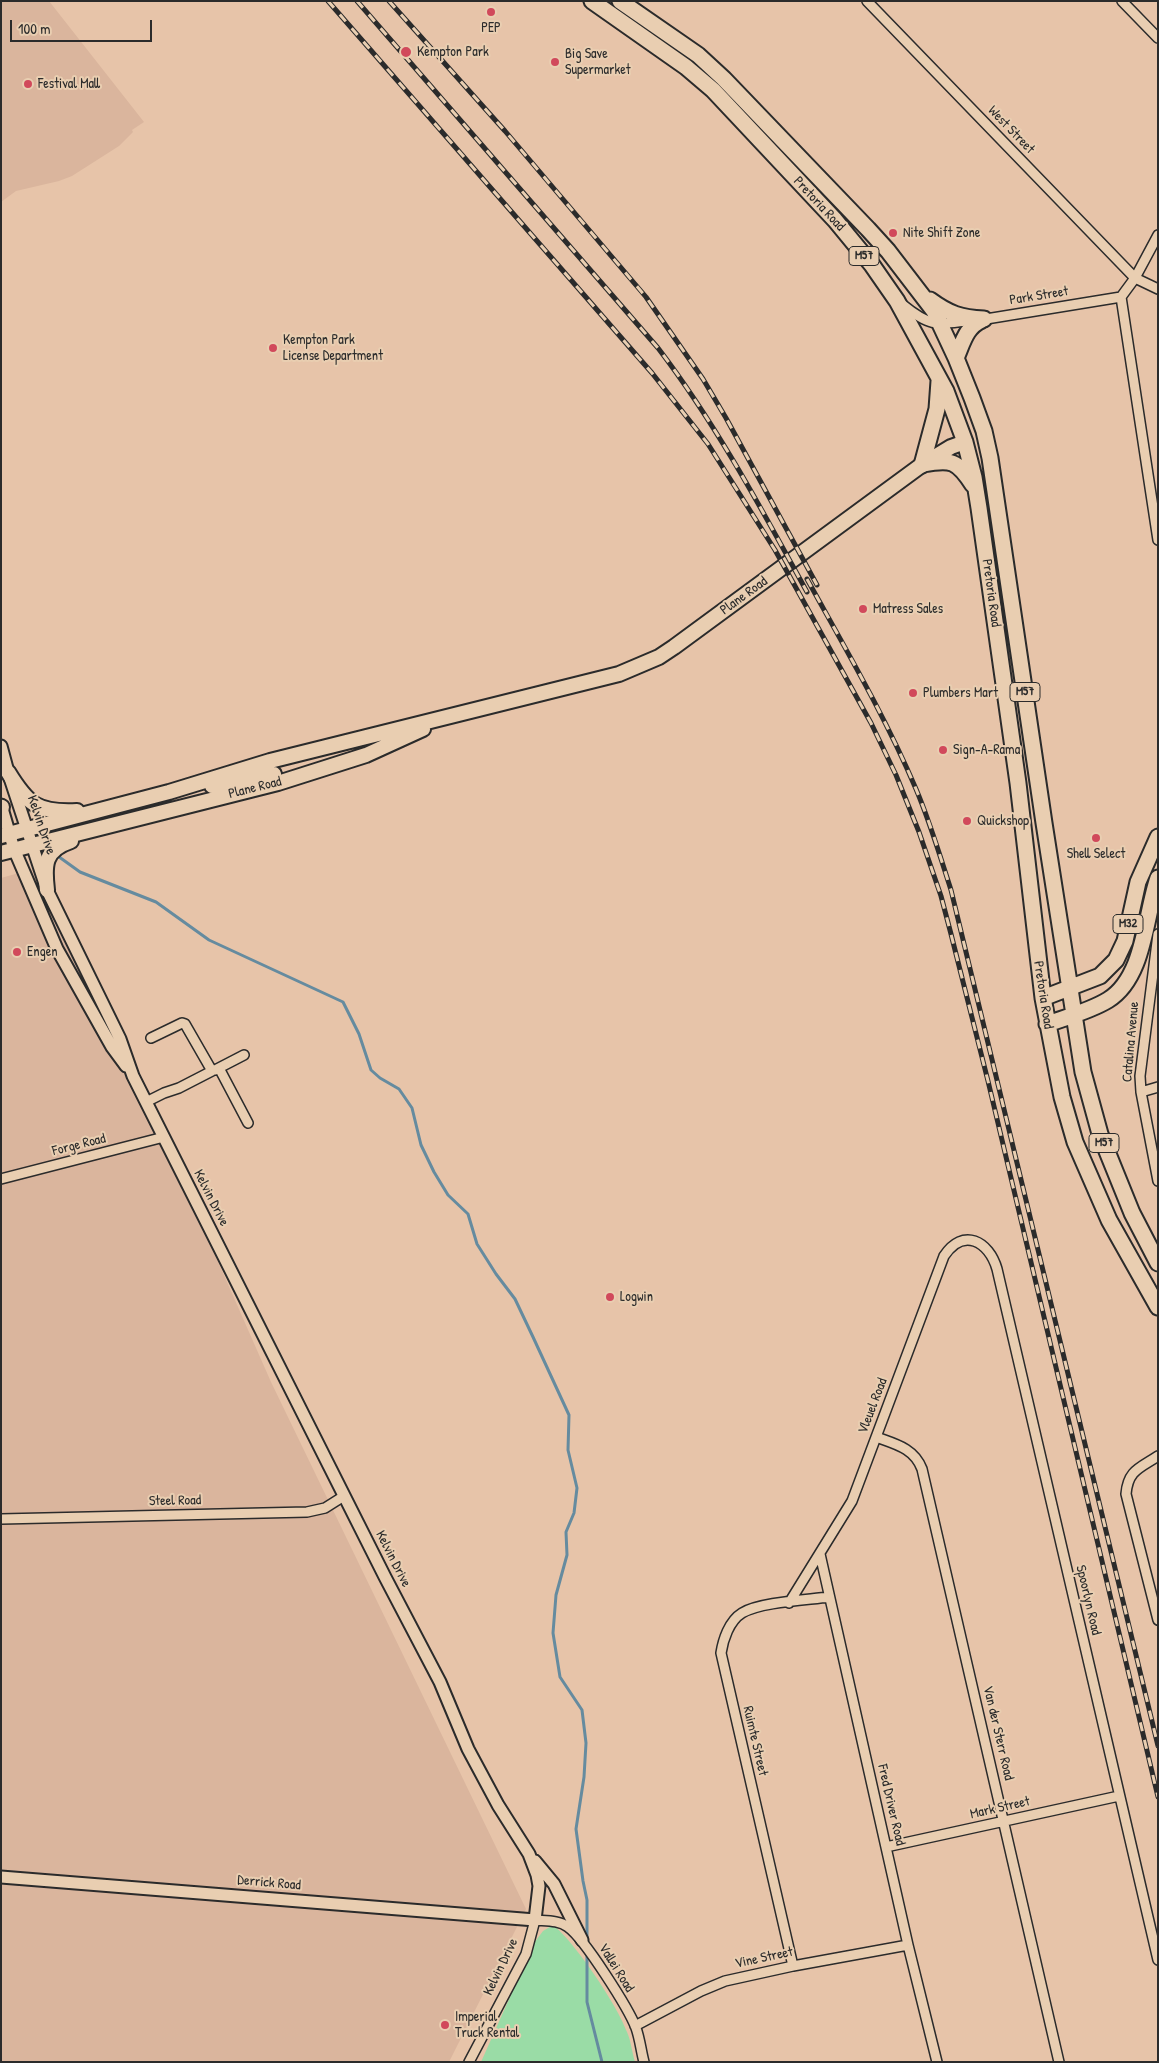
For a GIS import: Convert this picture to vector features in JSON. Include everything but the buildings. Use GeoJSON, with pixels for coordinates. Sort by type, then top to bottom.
{"type":"FeatureCollection","features":[{"type":"Feature","properties":{"kind":"main road","name":"Pretoria Road"},"geometry":{"type":"LineString","coordinates":[[592,1],[679,62],[713,90],[835,220],[872,265],[897,301],[939,377],[964,442],[975,488],[1018,783],[1043,998],[1062,1097],[1075,1142],[1109,1220],[1158,1307]]}},
{"type":"Feature","properties":{"kind":"main road","name":"Pretoria Road"},"geometry":{"type":"LineString","coordinates":[[620,1],[698,55],[724,78],[868,229],[934,311],[956,358],[984,431],[990,458],[1038,785],[1083,1072],[1100,1134],[1132,1213],[1158,1263]]}},
{"type":"Feature","properties":{"kind":"main road"},"geometry":{"type":"LineString","coordinates":[[921,293],[952,314],[983,320]]}},
{"type":"Feature","properties":{"kind":"main road"},"geometry":{"type":"LineString","coordinates":[[956,358],[966,332],[976,323],[983,320]]}},
{"type":"Feature","properties":{"kind":"main road"},"geometry":{"type":"LineString","coordinates":[[939,377],[937,409],[922,465],[943,460],[950,461],[966,474],[975,488]]}},
{"type":"Feature","properties":{"kind":"main road"},"geometry":{"type":"LineString","coordinates":[[972,398],[971,422],[964,442],[978,446],[990,458]]}},
{"type":"Feature","properties":{"kind":"main road","name":"Plane Road"},"geometry":{"type":"LineString","coordinates":[[5,835],[169,792],[270,761],[619,674],[660,657],[922,465],[951,447],[964,442]]}},
{"type":"Feature","properties":{"kind":"main road","name":"Plane Road"},"geometry":{"type":"LineString","coordinates":[[8,851],[278,783],[366,755],[430,727],[502,704]]}},
{"type":"Feature","properties":{"kind":"main road"},"geometry":{"type":"LineString","coordinates":[[8,772],[20,792],[29,802],[44,809],[62,812],[103,809]]}},
{"type":"Feature","properties":{"kind":"main road"},"geometry":{"type":"LineString","coordinates":[[169,792],[238,782],[274,774]]}},
{"type":"Feature","properties":{"kind":"main road"},"geometry":{"type":"LineString","coordinates":[[1018,783],[1038,785]]}},
{"type":"Feature","properties":{"kind":"main road"},"geometry":{"type":"LineString","coordinates":[[47,890],[45,870],[50,854],[63,844],[84,836],[91,830]]}},
{"type":"Feature","properties":{"kind":"main road","name":"M32"},"geometry":{"type":"LineString","coordinates":[[1043,998],[1100,976],[1112,965],[1119,955],[1124,941],[1138,882],[1158,837]]}},
{"type":"Feature","properties":{"kind":"main road","name":"M32"},"geometry":{"type":"LineString","coordinates":[[1047,1024],[1109,1000],[1122,987],[1128,979],[1138,955],[1158,878]]}},
{"type":"Feature","properties":{"kind":"main road"},"geometry":{"type":"LineString","coordinates":[[1066,964],[1083,975],[1100,976]]}},
{"type":"Feature","properties":{"kind":"street","name":"West Street"},"geometry":{"type":"LineString","coordinates":[[867,1],[1135,278]]}},
{"type":"Feature","properties":{"kind":"street"},"geometry":{"type":"LineString","coordinates":[[1122,1],[1158,38]]}},
{"type":"Feature","properties":{"kind":"street"},"geometry":{"type":"LineString","coordinates":[[1158,235],[1135,278],[1121,297],[1158,540]]}},
{"type":"Feature","properties":{"kind":"street"},"geometry":{"type":"LineString","coordinates":[[1135,278],[1158,289]]}},
{"type":"Feature","properties":{"kind":"street","name":"Park Street"},"geometry":{"type":"LineString","coordinates":[[897,301],[919,318],[940,325],[983,320],[1121,297]]}},
{"type":"Feature","properties":{"kind":"street","name":"Kelvin Drive"},"geometry":{"type":"LineString","coordinates":[[1,746],[26,830],[47,890],[120,1038],[132,1076]]}},
{"type":"Feature","properties":{"kind":"street","name":"Kelvin Drive"},"geometry":{"type":"LineString","coordinates":[[2,807],[8,851],[57,949],[112,1047],[132,1076],[146,1102],[344,1496],[440,1682],[468,1749],[498,1804],[529,1854],[538,1880],[539,1898],[526,1954],[469,2062]]}},
{"type":"Feature","properties":{"kind":"street","name":"Catalina Avenue"},"geometry":{"type":"LineString","coordinates":[[1158,934],[1140,1076],[1141,1092],[1158,1181]]}},
{"type":"Feature","properties":{"kind":"street"},"geometry":{"type":"LineString","coordinates":[[151,1038],[182,1023],[186,1024],[216,1069],[248,1123]]}},
{"type":"Feature","properties":{"kind":"street"},"geometry":{"type":"LineString","coordinates":[[146,1102],[179,1088],[244,1055]]}},
{"type":"Feature","properties":{"kind":"street"},"geometry":{"type":"LineString","coordinates":[[1141,1092],[1158,1087]]}},
{"type":"Feature","properties":{"kind":"street","name":"Forge Road"},"geometry":{"type":"LineString","coordinates":[[1,1179],[164,1137]]}},
{"type":"Feature","properties":{"kind":"street","name":"Vleuel Road"},"geometry":{"type":"LineString","coordinates":[[789,1603],[852,1501],[944,1256],[952,1248],[965,1240],[976,1241],[986,1247]]}},
{"type":"Feature","properties":{"kind":"street","name":"Spoorlyn Road"},"geometry":{"type":"LineString","coordinates":[[986,1247],[993,1256],[997,1269],[1158,1960]]}},
{"type":"Feature","properties":{"kind":"street","name":"Van der Sterr Road"},"geometry":{"type":"LineString","coordinates":[[876,1437],[901,1446],[912,1453],[922,1469],[1059,2062]]}},
{"type":"Feature","properties":{"kind":"street"},"geometry":{"type":"LineString","coordinates":[[1158,1456],[1131,1474],[1127,1483],[1126,1494],[1156,1603],[1158,1620]]}},
{"type":"Feature","properties":{"kind":"street","name":"Steel Road"},"geometry":{"type":"LineString","coordinates":[[1,1520],[307,1512],[325,1508],[344,1496]]}},
{"type":"Feature","properties":{"kind":"street","name":"Fred Driver Road"},"geometry":{"type":"LineString","coordinates":[[820,1554],[908,1945],[937,2062]]}},
{"type":"Feature","properties":{"kind":"street","name":"Ruimte Street"},"geometry":{"type":"LineString","coordinates":[[793,1966],[721,1653],[729,1630],[741,1614],[754,1609],[829,1597]]}},
{"type":"Feature","properties":{"kind":"street","name":"Mark Street"},"geometry":{"type":"LineString","coordinates":[[886,1847],[1119,1796]]}},
{"type":"Feature","properties":{"kind":"street"},"geometry":{"type":"LineString","coordinates":[[529,1854],[554,1884],[582,1940]]}},
{"type":"Feature","properties":{"kind":"street","name":"Derrick Road"},"geometry":{"type":"LineString","coordinates":[[1,1877],[535,1920]]}},
{"type":"Feature","properties":{"kind":"street","name":"Vallei Road"},"geometry":{"type":"LineString","coordinates":[[535,1920],[567,1925],[582,1940],[635,2026],[644,2062]]}},
{"type":"Feature","properties":{"kind":"street","name":"Vine Street"},"geometry":{"type":"LineString","coordinates":[[635,2026],[715,1985],[738,1977],[908,1945]]}},
{"type":"Feature","properties":{"kind":"shaded area"},"geometry":{"type":"Polygon","coordinates":[[[1,1],[49,1],[144,122],[132,130],[133,132],[119,146],[72,176],[16,191],[1,202],[1,1]]]}},
{"type":"Feature","properties":{"kind":"shaded area"},"geometry":{"type":"Polygon","coordinates":[[[44,866],[271,1382],[526,1909],[449,2062],[1,2062],[1,878],[44,866]]]}},
{"type":"Feature","properties":{"kind":"green space"},"geometry":{"type":"Polygon","coordinates":[[[553,1925],[583,1959],[615,2007],[628,2035],[635,2062],[481,2062],[534,1943],[543,1931],[553,1925]]]}},
{"type":"Feature","properties":{"kind":"waterway"},"geometry":{"type":"LineString","coordinates":[[55,854],[80,872],[156,902],[209,940],[343,1002],[359,1034],[371,1070],[380,1078],[399,1089],[412,1108],[421,1145],[434,1172],[448,1195],[468,1214],[477,1244],[515,1299],[569,1415],[568,1450],[577,1488],[574,1513],[566,1532],[567,1555],[556,1595],[553,1633],[560,1677],[582,1710],[586,1743],[584,1777],[576,1829],[587,1900],[587,1940]]}},
{"type":"Feature","properties":{"kind":"waterway"},"geometry":{"type":"LineString","coordinates":[[587,1952],[587,2002],[602,2062]]}},
{"type":"Feature","properties":{"kind":"railway"},"geometry":{"type":"LineString","coordinates":[[328,1],[652,373],[708,444],[775,550],[871,723],[896,775],[919,832],[941,896],[951,934],[988,1081],[1158,1797]]}},
{"type":"Feature","properties":{"kind":"railway"},"geometry":{"type":"LineString","coordinates":[[357,1],[658,348],[719,436],[807,592]]}},
{"type":"Feature","properties":{"kind":"railway"},"geometry":{"type":"LineString","coordinates":[[389,1],[505,131],[646,297],[703,379],[817,585]]}},
{"type":"Feature","properties":{"kind":"railway"},"geometry":{"type":"LineString","coordinates":[[807,579],[864,682],[904,762],[926,814],[951,890],[1158,1746]]}},
{"type":"Feature","properties":{"kind":"place","name":"PEP"},"geometry":{"type":"Point","coordinates":[491,12]}},
{"type":"Feature","properties":{"kind":"place","name":"Kempton Park"},"geometry":{"type":"Point","coordinates":[406,52]}},
{"type":"Feature","properties":{"kind":"place","name":"Big Save Supermarket"},"geometry":{"type":"Point","coordinates":[555,62]}},
{"type":"Feature","properties":{"kind":"place","name":"Festival Mall"},"geometry":{"type":"Point","coordinates":[28,84]}},
{"type":"Feature","properties":{"kind":"place","name":"Nite Shift Zone"},"geometry":{"type":"Point","coordinates":[893,233]}},
{"type":"Feature","properties":{"kind":"place","name":"Kempton Park License Department"},"geometry":{"type":"Point","coordinates":[273,348]}},
{"type":"Feature","properties":{"kind":"place","name":"Matress Sales"},"geometry":{"type":"Point","coordinates":[863,609]}},
{"type":"Feature","properties":{"kind":"place","name":"Plumbers Mart"},"geometry":{"type":"Point","coordinates":[913,693]}},
{"type":"Feature","properties":{"kind":"place","name":"Sign-A-Rama"},"geometry":{"type":"Point","coordinates":[943,750]}},
{"type":"Feature","properties":{"kind":"place","name":"Quickshop"},"geometry":{"type":"Point","coordinates":[967,821]}},
{"type":"Feature","properties":{"kind":"place","name":"Shell Select"},"geometry":{"type":"Point","coordinates":[1096,838]}},
{"type":"Feature","properties":{"kind":"place","name":"Engen"},"geometry":{"type":"Point","coordinates":[17,952]}},
{"type":"Feature","properties":{"kind":"place","name":"Logwin"},"geometry":{"type":"Point","coordinates":[610,1297]}},
{"type":"Feature","properties":{"kind":"place","name":"Imperial Truck Rental"},"geometry":{"type":"Point","coordinates":[445,2025]}}]}
